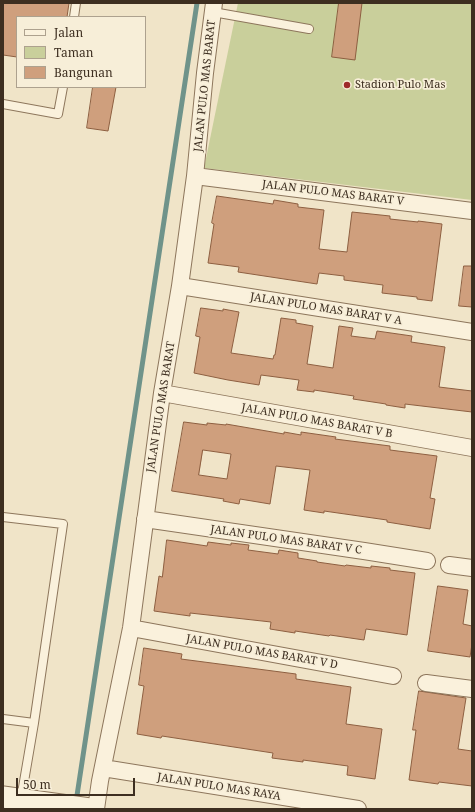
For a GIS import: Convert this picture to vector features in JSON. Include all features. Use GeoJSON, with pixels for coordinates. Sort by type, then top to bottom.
{"type":"FeatureCollection","features":[{"type":"Feature","properties":{"kind":"street","name":"JALAN PULO MAS BARAT"},"geometry":{"type":"LineString","coordinates":[[93,807],[131,628],[162,393],[180,286],[195,176],[213,7]]}},
{"type":"Feature","properties":{"kind":"street","name":"JALAN PULO MAS BARAT V"},"geometry":{"type":"LineString","coordinates":[[195,176],[472,211]]}},
{"type":"Feature","properties":{"kind":"street","name":"JALAN PULO MAS BARAT V A"},"geometry":{"type":"LineString","coordinates":[[180,286],[472,332]]}},
{"type":"Feature","properties":{"kind":"street","name":"JALAN PULO MAS BARAT V B"},"geometry":{"type":"LineString","coordinates":[[162,393],[472,448]]}},
{"type":"Feature","properties":{"kind":"street","name":"JALAN PULO MAS BARAT V C"},"geometry":{"type":"LineString","coordinates":[[145,519],[364,551],[427,562]]}},
{"type":"Feature","properties":{"kind":"street"},"geometry":{"type":"LineString","coordinates":[[449,565],[472,568]]}},
{"type":"Feature","properties":{"kind":"street","name":"JALAN PULO MAS BARAT V D"},"geometry":{"type":"LineString","coordinates":[[131,628],[393,676]]}},
{"type":"Feature","properties":{"kind":"street"},"geometry":{"type":"LineString","coordinates":[[426,683],[472,689]]}},
{"type":"Feature","properties":{"kind":"street","name":"JALAN PULO MAS RAYA"},"geometry":{"type":"LineString","coordinates":[[101,775],[358,809]]}},
{"type":"Feature","properties":{"kind":"street"},"geometry":{"type":"LineString","coordinates":[[12,798],[53,804],[93,807]]}},
{"type":"Feature","properties":{"kind":"lane"},"geometry":{"type":"LineString","coordinates":[[74,16],[76,3]]}},
{"type":"Feature","properties":{"kind":"lane"},"geometry":{"type":"LineString","coordinates":[[213,7],[309,29]]}},
{"type":"Feature","properties":{"kind":"lane"},"geometry":{"type":"LineString","coordinates":[[3,104],[58,114],[63,88]]}},
{"type":"Feature","properties":{"kind":"lane"},"geometry":{"type":"LineString","coordinates":[[3,517],[63,524],[34,723],[12,798]]}},
{"type":"Feature","properties":{"kind":"lane"},"geometry":{"type":"LineString","coordinates":[[3,719],[34,723]]}},
{"type":"Feature","properties":{"kind":"green space","name":"Stadion Pulo Mas"},"geometry":{"type":"Polygon","coordinates":[[[238,3],[472,3],[472,200],[204,168],[238,3]]]}},
{"type":"Feature","properties":{"kind":"building"},"geometry":{"type":"Polygon","coordinates":[[[3,3],[69,3],[67,16],[16,16],[16,57],[3,55],[3,3]]]}},
{"type":"Feature","properties":{"kind":"building"},"geometry":{"type":"Polygon","coordinates":[[[339,3],[362,3],[355,60],[332,57],[339,3]]]}},
{"type":"Feature","properties":{"kind":"building"},"geometry":{"type":"Polygon","coordinates":[[[93,88],[116,88],[108,131],[87,128],[93,88]]]}},
{"type":"Feature","properties":{"kind":"building"},"geometry":{"type":"Polygon","coordinates":[[[217,196],[273,204],[274,200],[298,204],[298,207],[324,210],[319,249],[347,252],[352,212],[390,216],[390,219],[442,224],[432,301],[417,299],[417,297],[382,293],[383,285],[344,280],[344,276],[319,273],[317,284],[238,272],[239,267],[208,263],[214,224],[212,223],[217,196]]]}},
{"type":"Feature","properties":{"kind":"building"},"geometry":{"type":"Polygon","coordinates":[[[464,266],[472,266],[472,307],[459,306],[464,266]]]}},
{"type":"Feature","properties":{"kind":"building"},"geometry":{"type":"Polygon","coordinates":[[[201,308],[223,311],[223,309],[239,312],[231,353],[273,359],[281,318],[296,320],[296,323],[313,326],[307,364],[333,368],[339,326],[353,328],[351,336],[375,339],[377,331],[412,336],[411,342],[445,347],[439,387],[472,391],[472,412],[405,404],[405,408],[353,399],[354,396],[314,390],[314,392],[297,390],[299,380],[261,375],[259,385],[194,373],[200,337],[196,336],[201,308]]]}},
{"type":"Feature","properties":{"kind":"building"},"geometry":{"type":"Polygon","coordinates":[[[184,422],[207,425],[207,423],[226,424],[284,434],[284,432],[301,435],[301,432],[336,437],[335,439],[390,446],[390,450],[437,456],[430,498],[435,499],[430,529],[387,522],[387,520],[324,511],[324,513],[304,510],[310,470],[276,466],[270,504],[240,499],[239,504],[223,501],[224,499],[172,491],[184,422]],[[203,450],[199,475],[227,479],[231,454],[203,450]]]}},
{"type":"Feature","properties":{"kind":"building"},"geometry":{"type":"Polygon","coordinates":[[[167,540],[207,546],[208,542],[231,545],[231,543],[249,545],[248,550],[278,554],[279,550],[298,553],[298,558],[317,562],[345,566],[390,568],[390,570],[415,573],[407,635],[366,629],[364,640],[270,629],[271,622],[190,613],[190,616],[154,611],[159,576],[162,577],[167,540]]]}},
{"type":"Feature","properties":{"kind":"building"},"geometry":{"type":"Polygon","coordinates":[[[438,586],[468,590],[463,624],[472,626],[470,657],[428,651],[438,586]]]}},
{"type":"Feature","properties":{"kind":"building"},"geometry":{"type":"Polygon","coordinates":[[[144,648],[182,654],[181,659],[296,674],[296,679],[351,687],[346,724],[382,729],[375,779],[347,775],[348,766],[303,760],[303,762],[272,758],[273,753],[162,736],[161,738],[137,734],[144,686],[139,685],[144,648]]]}},
{"type":"Feature","properties":{"kind":"building"},"geometry":{"type":"Polygon","coordinates":[[[419,691],[466,698],[458,749],[472,751],[472,786],[439,782],[438,784],[409,780],[416,730],[413,730],[419,691]]]}},
{"type":"Feature","properties":{"kind":"waterway"},"geometry":{"type":"LineString","coordinates":[[76,802],[197,3]]}},
{"type":"Feature","properties":{"kind":"place","name":"Stadion Pulo Mas"},"geometry":{"type":"Point","coordinates":[347,85]}}]}
